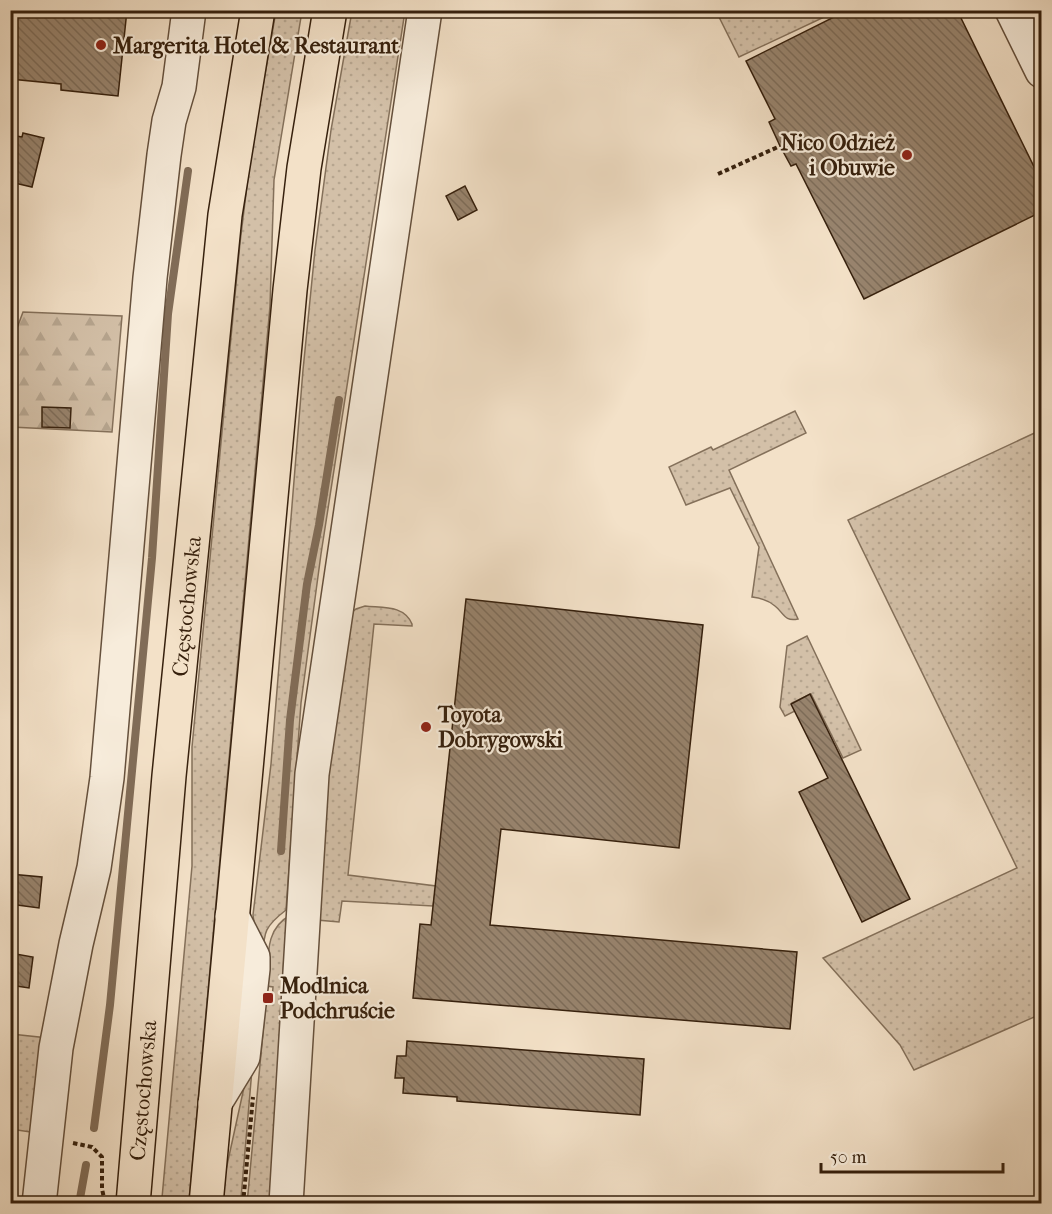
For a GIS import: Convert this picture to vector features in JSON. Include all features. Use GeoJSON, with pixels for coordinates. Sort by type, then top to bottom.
{"type":"FeatureCollection","features":[{"type":"Feature","properties":{"kind":"main road"},"geometry":{"type":"LineString","coordinates":[[206,1203],[290,290],[304,168],[327,16]]}},
{"type":"Feature","properties":{"kind":"main road","name":"Częstochowska"},"geometry":{"type":"LineString","coordinates":[[133,1203],[169,776],[223,239],[254,20]]}},
{"type":"Feature","properties":{"kind":"street"},"geometry":{"type":"LineString","coordinates":[[39,1203],[56,1048],[76,944],[94,868],[105,788],[150,278],[164,154],[169,121],[180,87],[189,10]]}},
{"type":"Feature","properties":{"kind":"street"},"geometry":{"type":"LineString","coordinates":[[286,1203],[312,774],[425,10]]}},
{"type":"Feature","properties":{"kind":"street"},"geometry":{"type":"LineString","coordinates":[[1012,10],[1041,71]]}},
{"type":"Feature","properties":{"kind":"path"},"geometry":{"type":"LineString","coordinates":[[718,174],[780,146]]}},
{"type":"Feature","properties":{"kind":"green space"},"geometry":{"type":"Polygon","coordinates":[[[276,11],[302,11],[274,180],[270,306],[189,1201],[162,1198],[192,866],[192,747],[240,243],[250,161],[276,11]]]}},
{"type":"Feature","properties":{"kind":"green space"},"geometry":{"type":"Polygon","coordinates":[[[352,11],[405,11],[321,554],[301,703],[286,910],[272,923],[265,934],[262,966],[260,966],[253,915],[271,764],[303,370],[315,250],[331,130],[352,11]]]}},
{"type":"Feature","properties":{"kind":"green space"},"geometry":{"type":"Polygon","coordinates":[[[716,11],[837,11],[739,57],[716,11]]]}},
{"type":"Feature","properties":{"kind":"green space"},"geometry":{"type":"Polygon","coordinates":[[[23,312],[122,316],[112,432],[11,427],[10,347],[23,312]]]}},
{"type":"Feature","properties":{"kind":"green space"},"geometry":{"type":"Polygon","coordinates":[[[795,411],[806,433],[729,470],[798,619],[793,620],[787,618],[770,602],[752,597],[759,547],[730,488],[686,505],[669,467],[711,447],[713,450],[795,411]]]}},
{"type":"Feature","properties":{"kind":"green space"},"geometry":{"type":"Polygon","coordinates":[[[1041,430],[1041,1014],[914,1070],[900,1045],[823,958],[1017,868],[848,520],[1041,430]]]}},
{"type":"Feature","properties":{"kind":"green space"},"geometry":{"type":"Polygon","coordinates":[[[365,606],[398,610],[404,613],[412,626],[374,624],[348,875],[436,886],[433,906],[342,901],[339,922],[317,920],[326,772],[350,614],[365,606]]]}},
{"type":"Feature","properties":{"kind":"green space"},"geometry":{"type":"Polygon","coordinates":[[[807,636],[861,750],[843,758],[811,694],[792,703],[795,711],[785,716],[780,707],[787,646],[807,636]]]}},
{"type":"Feature","properties":{"kind":"green space"},"geometry":{"type":"Polygon","coordinates":[[[291,915],[289,943],[284,956],[276,1098],[274,1203],[247,1204],[266,1000],[272,1000],[273,987],[267,986],[269,946],[276,928],[291,915]]]}},
{"type":"Feature","properties":{"kind":"green space"},"geometry":{"type":"Polygon","coordinates":[[[11,1034],[48,1038],[30,1132],[11,1129],[11,1034]]]}},
{"type":"Feature","properties":{"kind":"green space"},"geometry":{"type":"Polygon","coordinates":[[[253,1046],[241,1198],[237,1203],[219,1202],[253,1046]]]}},
{"type":"Feature","properties":{"kind":"building"},"geometry":{"type":"Polygon","coordinates":[[[10,10],[127,10],[118,96],[61,90],[61,84],[10,79],[10,10]]]}},
{"type":"Feature","properties":{"kind":"building","name":"Nico Odzież i Obuwie"},"geometry":{"type":"Polygon","coordinates":[[[848,10],[957,10],[1041,181],[1041,212],[864,299],[796,164],[791,166],[780,146],[769,122],[775,119],[746,61],[848,10]]]}},
{"type":"Feature","properties":{"kind":"building"},"geometry":{"type":"Polygon","coordinates":[[[23,133],[44,138],[32,187],[10,182],[10,135],[22,137],[23,133]]]}},
{"type":"Feature","properties":{"kind":"building"},"geometry":{"type":"Polygon","coordinates":[[[465,186],[477,210],[458,220],[446,196],[465,186]]]}},
{"type":"Feature","properties":{"kind":"building"},"geometry":{"type":"Polygon","coordinates":[[[42,407],[71,408],[70,428],[42,427],[42,407]]]}},
{"type":"Feature","properties":{"kind":"building"},"geometry":{"type":"Polygon","coordinates":[[[466,599],[703,625],[679,848],[501,829],[490,925],[797,952],[790,1029],[413,998],[420,924],[431,925],[466,599]]]}},
{"type":"Feature","properties":{"kind":"building"},"geometry":{"type":"Polygon","coordinates":[[[810,694],[910,899],[862,922],[799,792],[828,778],[791,704],[810,694]]]}},
{"type":"Feature","properties":{"kind":"building"},"geometry":{"type":"Polygon","coordinates":[[[10,874],[42,877],[39,908],[10,904],[10,874]]]}},
{"type":"Feature","properties":{"kind":"building"},"geometry":{"type":"Polygon","coordinates":[[[10,953],[33,957],[29,988],[10,985],[10,953]]]}},
{"type":"Feature","properties":{"kind":"building"},"geometry":{"type":"Polygon","coordinates":[[[407,1041],[644,1059],[640,1115],[457,1101],[457,1097],[403,1093],[404,1078],[395,1078],[397,1056],[406,1056],[407,1041]]]}},
{"type":"Feature","properties":{"kind":"waterway"},"geometry":{"type":"LineString","coordinates":[[94,1128],[110,1005],[152,558],[168,314],[188,171]]}},
{"type":"Feature","properties":{"kind":"waterway"},"geometry":{"type":"LineString","coordinates":[[281,851],[290,720],[307,584],[339,400]]}},
{"type":"Feature","properties":{"kind":"waterway"},"geometry":{"type":"LineString","coordinates":[[79,1204],[86,1165]]}},
{"type":"Feature","properties":{"kind":"place","name":"Margerita Hotel & Restaurant"},"geometry":{"type":"Point","coordinates":[101,45]}},
{"type":"Feature","properties":{"kind":"place","name":"Nico Odzież i Obuwie"},"geometry":{"type":"Point","coordinates":[907,155]}},
{"type":"Feature","properties":{"kind":"place","name":"Toyota Dobrygowski"},"geometry":{"type":"Point","coordinates":[426,727]}},
{"type":"Feature","properties":{"kind":"place","name":"Modlnica Podchruście"},"geometry":{"type":"Point","coordinates":[268,998]}}]}
